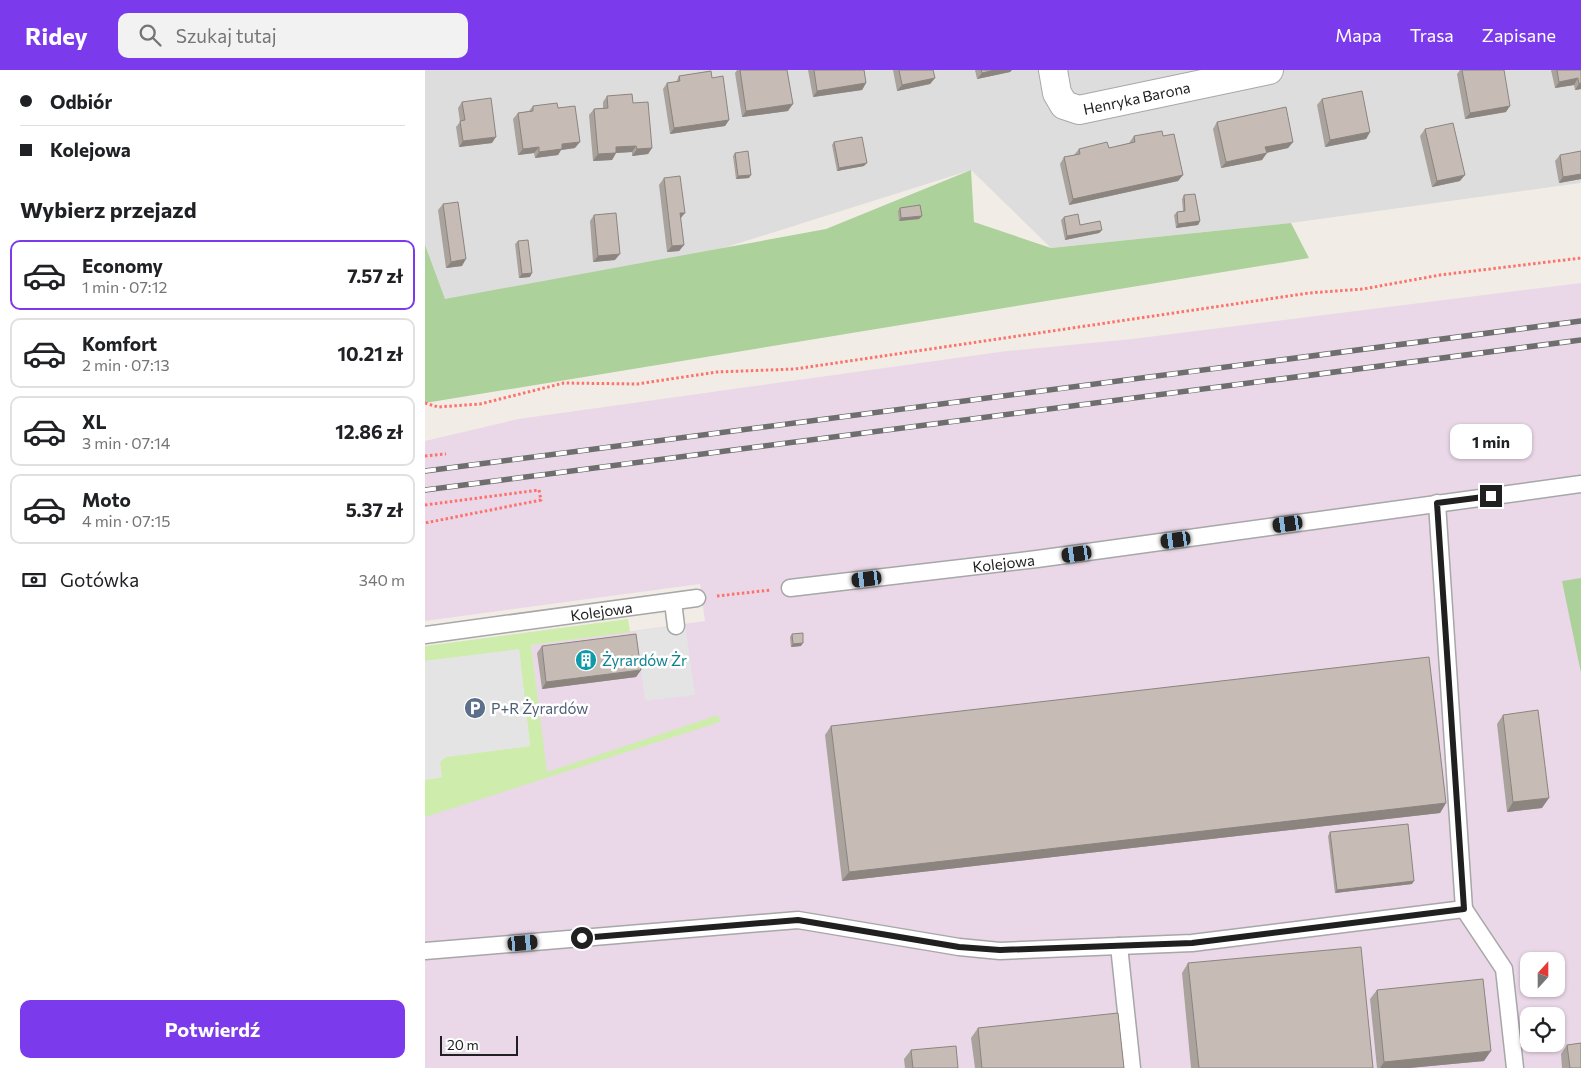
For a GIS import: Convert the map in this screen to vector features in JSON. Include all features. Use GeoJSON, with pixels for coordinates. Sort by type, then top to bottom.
{"type":"FeatureCollection","features":[{"type":"Feature","properties":{"kind":"street","name":"Henryka Barona"},"geometry":{"type":"LineString","coordinates":[[1053,70],[1057,93],[1064,105],[1079,110],[1269,70]]}},
{"type":"Feature","properties":{"kind":"lane","name":"Kolejowa"},"geometry":{"type":"LineString","coordinates":[[791,588],[1037,559],[1581,484]]}},
{"type":"Feature","properties":{"kind":"lane"},"geometry":{"type":"LineString","coordinates":[[1437,503],[1464,909],[1504,969],[1515,1068]]}},
{"type":"Feature","properties":{"kind":"lane","name":"Kolejowa"},"geometry":{"type":"LineString","coordinates":[[425,635],[697,598]]}},
{"type":"Feature","properties":{"kind":"lane"},"geometry":{"type":"LineString","coordinates":[[673,602],[676,626]]}},
{"type":"Feature","properties":{"kind":"lane"},"geometry":{"type":"LineString","coordinates":[[425,952],[798,920],[959,947],[1000,950],[1192,943],[1464,909]]}},
{"type":"Feature","properties":{"kind":"lane"},"geometry":{"type":"LineString","coordinates":[[1119,946],[1132,1068]]}},
{"type":"Feature","properties":{"kind":"path"},"geometry":{"type":"LineString","coordinates":[[425,403],[438,407],[480,404],[564,384],[637,384],[717,372],[795,369],[1299,295],[1363,289],[1440,274],[1581,258]]}},
{"type":"Feature","properties":{"kind":"path"},"geometry":{"type":"LineString","coordinates":[[425,456],[446,454]]}},
{"type":"Feature","properties":{"kind":"path"},"geometry":{"type":"LineString","coordinates":[[425,505],[539,490],[541,500],[425,524]]}},
{"type":"Feature","properties":{"kind":"path"},"geometry":{"type":"LineString","coordinates":[[697,598],[791,588]]}},
{"type":"Feature","properties":{"kind":"shaded area"},"geometry":{"type":"Polygon","coordinates":[[[425,70],[1581,70],[1581,183],[1291,223],[1051,248],[971,170],[695,257],[425,304],[425,70]]]}},
{"type":"Feature","properties":{"kind":"shaded area"},"geometry":{"type":"Polygon","coordinates":[[[1581,283],[1581,1068],[425,1068],[425,812],[546,772],[531,645],[705,621],[700,584],[425,621],[425,441],[518,419],[1007,351],[1132,339],[1581,283]]]}},
{"type":"Feature","properties":{"kind":"shaded area"},"geometry":{"type":"Polygon","coordinates":[[[685,624],[695,695],[645,701],[636,631],[685,624]]]}},
{"type":"Feature","properties":{"kind":"shaded area","name":"P+R Żyrardów"},"geometry":{"type":"Polygon","coordinates":[[[519,649],[530,746],[446,757],[440,762],[442,777],[425,780],[425,661],[519,649]]]}},
{"type":"Feature","properties":{"kind":"green space"},"geometry":{"type":"Polygon","coordinates":[[[971,170],[974,222],[1051,248],[1291,223],[1309,258],[425,403],[425,245],[445,299],[826,229],[971,170]]]}},
{"type":"Feature","properties":{"kind":"green space"},"geometry":{"type":"Polygon","coordinates":[[[1581,578],[1581,673],[1562,581],[1581,578]]]}},
{"type":"Feature","properties":{"kind":"green space"},"geometry":{"type":"Polygon","coordinates":[[[628,619],[630,632],[531,645],[547,772],[718,715],[720,722],[425,817],[425,780],[441,777],[440,762],[444,757],[530,746],[519,650],[425,661],[425,646],[628,619]]]}},
{"type":"Feature","properties":{"kind":"building"},"geometry":{"type":"Polygon","coordinates":[[[740,70],[787,70],[793,104],[746,111],[740,70]]]}},
{"type":"Feature","properties":{"kind":"building"},"geometry":{"type":"Polygon","coordinates":[[[814,70],[864,70],[866,83],[817,91],[814,70]]]}},
{"type":"Feature","properties":{"kind":"building"},"geometry":{"type":"Polygon","coordinates":[[[899,70],[933,70],[935,78],[902,85],[899,70]]]}},
{"type":"Feature","properties":{"kind":"building"},"geometry":{"type":"Polygon","coordinates":[[[981,70],[995,70],[982,73],[981,70]]]}},
{"type":"Feature","properties":{"kind":"building"},"geometry":{"type":"Polygon","coordinates":[[[1462,70],[1504,70],[1510,106],[1470,113],[1462,70]]]}},
{"type":"Feature","properties":{"kind":"building"},"geometry":{"type":"Polygon","coordinates":[[[1557,70],[1581,70],[1581,83],[1579,84],[1578,78],[1559,82],[1557,70]]]}},
{"type":"Feature","properties":{"kind":"building"},"geometry":{"type":"Polygon","coordinates":[[[711,71],[712,78],[723,76],[729,120],[674,128],[667,83],[680,81],[679,76],[711,71]]]}},
{"type":"Feature","properties":{"kind":"building"},"geometry":{"type":"Polygon","coordinates":[[[1362,91],[1370,132],[1330,140],[1322,99],[1362,91]]]}},
{"type":"Feature","properties":{"kind":"building"},"geometry":{"type":"Polygon","coordinates":[[[632,94],[633,103],[648,102],[652,148],[637,149],[636,146],[616,147],[616,153],[598,154],[594,109],[608,108],[607,96],[632,94]]]}},
{"type":"Feature","properties":{"kind":"building"},"geometry":{"type":"Polygon","coordinates":[[[491,98],[496,137],[463,141],[460,121],[465,120],[462,102],[491,98]]]}},
{"type":"Feature","properties":{"kind":"building"},"geometry":{"type":"Polygon","coordinates":[[[557,103],[558,108],[575,106],[580,142],[562,144],[562,149],[539,152],[539,147],[523,149],[518,113],[533,111],[533,106],[557,103]]]}},
{"type":"Feature","properties":{"kind":"building"},"geometry":{"type":"Polygon","coordinates":[[[1286,107],[1293,142],[1265,147],[1267,153],[1226,162],[1217,122],[1286,107]]]}},
{"type":"Feature","properties":{"kind":"building"},"geometry":{"type":"Polygon","coordinates":[[[1453,123],[1465,175],[1437,181],[1425,129],[1453,123]]]}},
{"type":"Feature","properties":{"kind":"building"},"geometry":{"type":"Polygon","coordinates":[[[1162,131],[1163,136],[1174,134],[1183,175],[1073,199],[1064,157],[1080,154],[1079,149],[1107,142],[1109,148],[1135,142],[1134,136],[1162,131]]]}},
{"type":"Feature","properties":{"kind":"building"},"geometry":{"type":"Polygon","coordinates":[[[862,137],[867,163],[839,168],[834,142],[862,137]]]}},
{"type":"Feature","properties":{"kind":"building"},"geometry":{"type":"Polygon","coordinates":[[[748,151],[751,175],[738,176],[735,153],[748,151]]]}},
{"type":"Feature","properties":{"kind":"building"},"geometry":{"type":"Polygon","coordinates":[[[1581,151],[1581,174],[1563,177],[1560,155],[1581,151]]]}},
{"type":"Feature","properties":{"kind":"building"},"geometry":{"type":"Polygon","coordinates":[[[680,176],[685,213],[680,213],[684,245],[672,246],[664,178],[680,176]]]}},
{"type":"Feature","properties":{"kind":"building"},"geometry":{"type":"Polygon","coordinates":[[[1195,194],[1200,221],[1178,224],[1177,212],[1185,211],[1184,195],[1195,194]]]}},
{"type":"Feature","properties":{"kind":"building"},"geometry":{"type":"Polygon","coordinates":[[[458,202],[466,259],[451,262],[443,204],[458,202]]]}},
{"type":"Feature","properties":{"kind":"building"},"geometry":{"type":"Polygon","coordinates":[[[920,205],[922,216],[901,218],[900,208],[920,205]]]}},
{"type":"Feature","properties":{"kind":"building"},"geometry":{"type":"Polygon","coordinates":[[[616,213],[620,254],[598,256],[594,215],[616,213]]]}},
{"type":"Feature","properties":{"kind":"building"},"geometry":{"type":"Polygon","coordinates":[[[1078,214],[1080,225],[1100,221],[1102,230],[1067,236],[1064,217],[1078,214]]]}},
{"type":"Feature","properties":{"kind":"building"},"geometry":{"type":"Polygon","coordinates":[[[528,240],[532,273],[522,274],[518,241],[528,240]]]}},
{"type":"Feature","properties":{"kind":"building"},"geometry":{"type":"Polygon","coordinates":[[[803,633],[803,643],[793,644],[792,634],[803,633]]]}},
{"type":"Feature","properties":{"kind":"building","name":"Żyrardów Żr"},"geometry":{"type":"Polygon","coordinates":[[[636,634],[641,670],[546,682],[542,646],[636,634]]]}},
{"type":"Feature","properties":{"kind":"building"},"geometry":{"type":"Polygon","coordinates":[[[1429,657],[1446,803],[849,872],[831,726],[1429,657]]]}},
{"type":"Feature","properties":{"kind":"building"},"geometry":{"type":"Polygon","coordinates":[[[1538,710],[1549,798],[1513,802],[1503,715],[1538,710]]]}},
{"type":"Feature","properties":{"kind":"building"},"geometry":{"type":"Polygon","coordinates":[[[1408,824],[1414,881],[1337,890],[1330,832],[1408,824]]]}},
{"type":"Feature","properties":{"kind":"building"},"geometry":{"type":"Polygon","coordinates":[[[1361,947],[1373,1068],[1199,1068],[1188,963],[1361,947]]]}},
{"type":"Feature","properties":{"kind":"building"},"geometry":{"type":"Polygon","coordinates":[[[1483,979],[1491,1051],[1384,1062],[1377,990],[1483,979]]]}},
{"type":"Feature","properties":{"kind":"building"},"geometry":{"type":"Polygon","coordinates":[[[1118,1013],[1124,1068],[982,1068],[978,1028],[1118,1013]]]}},
{"type":"Feature","properties":{"kind":"building"},"geometry":{"type":"Polygon","coordinates":[[[1581,1043],[1581,1068],[1570,1068],[1567,1045],[1581,1043]]]}},
{"type":"Feature","properties":{"kind":"building"},"geometry":{"type":"Polygon","coordinates":[[[956,1046],[958,1068],[913,1068],[911,1050],[956,1046]]]}},
{"type":"Feature","properties":{"kind":"railway"},"geometry":{"type":"LineString","coordinates":[[425,471],[1581,321]]}},
{"type":"Feature","properties":{"kind":"railway"},"geometry":{"type":"LineString","coordinates":[[425,490],[1581,340]]}},
{"type":"Feature","properties":{"kind":"place","name":"Żyrardów Żr"},"geometry":{"type":"Point","coordinates":[586,660]}},
{"type":"Feature","properties":{"kind":"place","name":"P+R Żyrardów"},"geometry":{"type":"Point","coordinates":[475,708]}},
{"type":"Feature","properties":{"kind":"route"},"geometry":{"type":"LineString","coordinates":[[582,938],[798,920],[959,947],[1000,950],[1192,943],[1464,909],[1443,621],[1437,503],[1491,496]]}}]}
